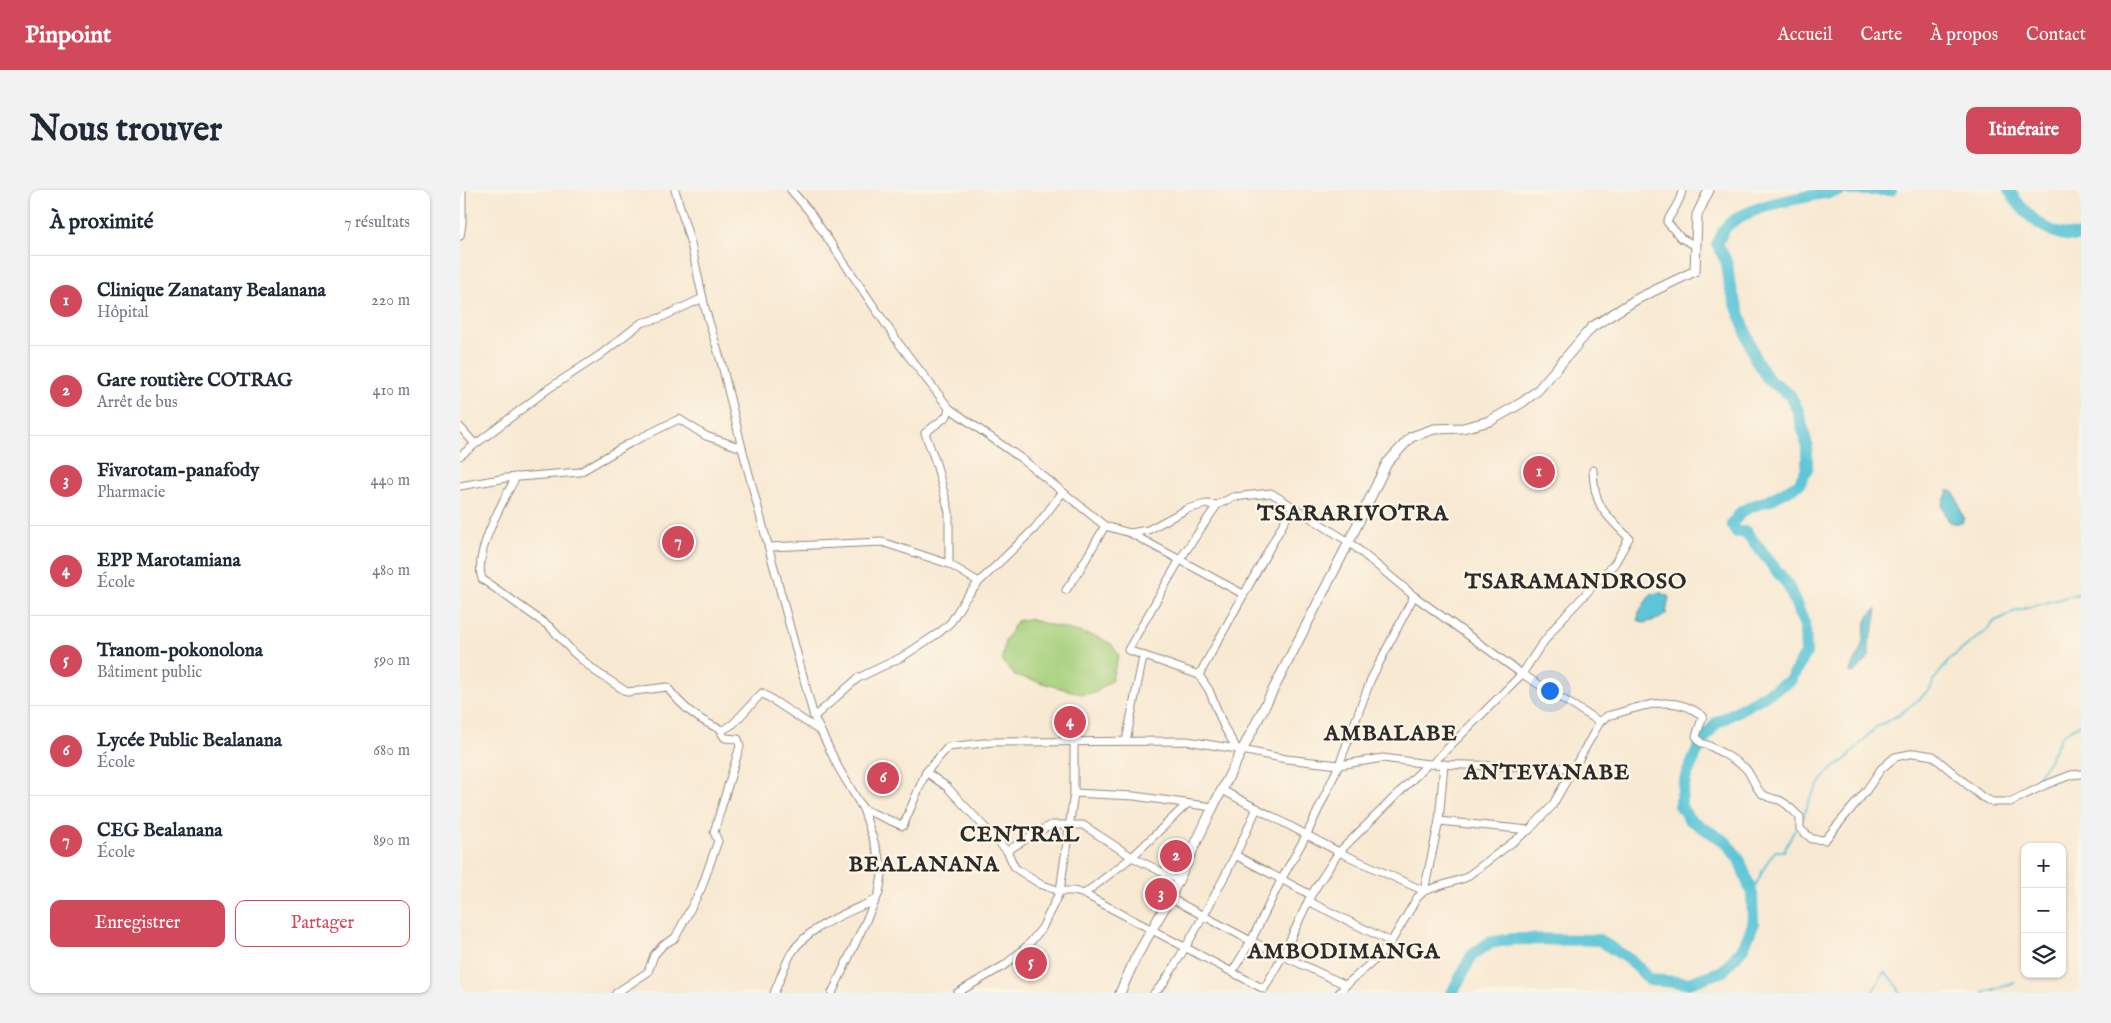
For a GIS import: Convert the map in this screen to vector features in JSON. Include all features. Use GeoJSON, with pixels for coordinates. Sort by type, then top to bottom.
{"type":"FeatureCollection","features":[{"type":"Feature","properties":{"kind":"street"},"geometry":{"type":"LineString","coordinates":[[460,236],[462,190]]}},
{"type":"Feature","properties":{"kind":"street"},"geometry":{"type":"LineString","coordinates":[[675,190],[691,244],[742,448],[814,717],[838,767],[863,809],[883,869],[879,893],[832,993]]}},
{"type":"Feature","properties":{"kind":"street"},"geometry":{"type":"LineString","coordinates":[[791,190],[810,211],[900,345],[948,408],[1022,458],[1062,493],[1105,526],[1130,533],[1243,594]]}},
{"type":"Feature","properties":{"kind":"street"},"geometry":{"type":"LineString","coordinates":[[1682,190],[1681,199],[1674,206],[1667,222],[1681,238],[1696,246]]}},
{"type":"Feature","properties":{"kind":"street"},"geometry":{"type":"LineString","coordinates":[[1120,993],[1135,959],[1170,898],[1239,750],[1349,542],[1387,462],[1411,437],[1434,429],[1463,428],[1490,421],[1523,402],[1538,390],[1592,327],[1637,299],[1695,270],[1698,215],[1709,190]]}},
{"type":"Feature","properties":{"kind":"street"},"geometry":{"type":"LineString","coordinates":[[460,456],[548,389],[600,355],[641,324],[660,318],[703,298]]}},
{"type":"Feature","properties":{"kind":"street"},"geometry":{"type":"LineString","coordinates":[[948,408],[947,416],[925,433],[936,463],[949,512],[949,564]]}},
{"type":"Feature","properties":{"kind":"street"},"geometry":{"type":"LineString","coordinates":[[460,486],[516,477],[580,472],[678,418],[706,436],[742,448]]}},
{"type":"Feature","properties":{"kind":"street"},"geometry":{"type":"LineString","coordinates":[[460,427],[475,444]]}},
{"type":"Feature","properties":{"kind":"street"},"geometry":{"type":"LineString","coordinates":[[926,772],[947,787],[1007,851],[1015,868],[1040,884],[1084,894],[1264,989],[1309,898],[1339,852],[1522,674],[1538,648],[1560,621],[1615,563],[1629,538],[1604,513],[1597,501],[1593,470]]}},
{"type":"Feature","properties":{"kind":"street"},"geometry":{"type":"LineString","coordinates":[[516,477],[486,538],[480,572],[482,579],[550,627],[572,651],[595,671],[627,692],[667,687],[695,716],[710,726],[723,730],[733,724],[762,693],[822,732]]}},
{"type":"Feature","properties":{"kind":"street"},"geometry":{"type":"LineString","coordinates":[[814,717],[858,678],[902,657],[940,632],[951,622],[979,582],[1035,528],[1062,493]]}},
{"type":"Feature","properties":{"kind":"street"},"geometry":{"type":"LineString","coordinates":[[1239,750],[1224,727],[1209,690],[1199,675],[1143,657],[1128,650],[1179,561],[1217,505],[1233,497],[1271,493],[1292,508],[1349,542],[1414,596],[1522,674],[1600,722]]}},
{"type":"Feature","properties":{"kind":"street"},"geometry":{"type":"LineString","coordinates":[[1130,533],[1148,530],[1187,509],[1206,504],[1217,505]]}},
{"type":"Feature","properties":{"kind":"street"},"geometry":{"type":"LineString","coordinates":[[1199,675],[1292,508]]}},
{"type":"Feature","properties":{"kind":"street"},"geometry":{"type":"LineString","coordinates":[[1066,590],[1105,526]]}},
{"type":"Feature","properties":{"kind":"street"},"geometry":{"type":"LineString","coordinates":[[769,547],[882,542],[949,564],[979,582]]}},
{"type":"Feature","properties":{"kind":"street"},"geometry":{"type":"LineString","coordinates":[[1232,972],[1251,941],[1281,880],[1307,834],[1339,765],[1371,680],[1414,596]]}},
{"type":"Feature","properties":{"kind":"street"},"geometry":{"type":"LineString","coordinates":[[1126,741],[1143,657]]}},
{"type":"Feature","properties":{"kind":"street"},"geometry":{"type":"LineString","coordinates":[[1339,993],[1346,984],[1367,968],[1391,942],[1417,898],[1424,891],[1465,878],[1529,830],[1552,806],[1600,722],[1607,716],[1671,702],[1691,707],[1703,716],[1696,736],[1701,743],[1707,744],[1718,753],[1747,769],[1759,791],[1768,799],[1780,801],[1800,818],[1800,829],[1812,839],[1825,840],[1881,770],[1895,757],[1915,753],[1932,756],[1976,792],[1993,802],[2010,802],[2071,775],[2081,774]]}},
{"type":"Feature","properties":{"kind":"street"},"geometry":{"type":"LineString","coordinates":[[616,993],[648,972],[654,955],[663,945],[675,938],[701,889],[718,841],[714,832],[740,746],[738,738],[725,738],[722,734],[723,730]]}},
{"type":"Feature","properties":{"kind":"street"},"geometry":{"type":"LineString","coordinates":[[863,809],[903,826],[926,772],[948,747],[993,742],[1187,741],[1286,759],[1339,765],[1383,758],[1430,764],[1574,768]]}},
{"type":"Feature","properties":{"kind":"street"},"geometry":{"type":"LineString","coordinates":[[957,993],[1005,965],[1029,944],[1042,928],[1060,890],[1074,794],[1074,742]]}},
{"type":"Feature","properties":{"kind":"street"},"geometry":{"type":"LineString","coordinates":[[1424,891],[1439,821],[1444,764]]}},
{"type":"Feature","properties":{"kind":"street"},"geometry":{"type":"LineString","coordinates":[[1222,790],[1339,852],[1424,891]]}},
{"type":"Feature","properties":{"kind":"street"},"geometry":{"type":"LineString","coordinates":[[1074,794],[1134,796],[1213,807]]}},
{"type":"Feature","properties":{"kind":"street"},"geometry":{"type":"LineString","coordinates":[[1084,894],[1132,857],[1187,804]]}},
{"type":"Feature","properties":{"kind":"street"},"geometry":{"type":"LineString","coordinates":[[1154,993],[1163,984],[1204,918],[1237,856],[1257,808]]}},
{"type":"Feature","properties":{"kind":"street"},"geometry":{"type":"LineString","coordinates":[[1439,821],[1529,830]]}},
{"type":"Feature","properties":{"kind":"street"},"geometry":{"type":"LineString","coordinates":[[1007,851],[1052,825],[1083,825],[1118,846],[1132,857],[1178,880]]}},
{"type":"Feature","properties":{"kind":"street"},"geometry":{"type":"LineString","coordinates":[[1237,856],[1309,898],[1391,942]]}},
{"type":"Feature","properties":{"kind":"street"},"geometry":{"type":"LineString","coordinates":[[1170,898],[1204,918],[1251,941],[1346,984]]}},
{"type":"Feature","properties":{"kind":"street"},"geometry":{"type":"LineString","coordinates":[[774,993],[792,953],[802,942],[821,926],[876,900]]}},
{"type":"Feature","properties":{"kind":"green space"},"geometry":{"type":"Polygon","coordinates":[[[1028,619],[1101,638],[1111,644],[1119,655],[1111,681],[1095,693],[1082,694],[1014,675],[1002,660],[1005,641],[1017,621],[1028,619]]]}},
{"type":"Feature","properties":{"kind":"water"},"geometry":{"type":"Polygon","coordinates":[[[1948,491],[1952,491],[1956,497],[1964,518],[1962,523],[1952,523],[1948,520],[1942,506],[1948,491]]]}},
{"type":"Feature","properties":{"kind":"water"},"geometry":{"type":"Polygon","coordinates":[[[1659,592],[1669,597],[1666,614],[1659,619],[1644,623],[1638,620],[1639,612],[1650,595],[1659,592]]]}},
{"type":"Feature","properties":{"kind":"water"},"geometry":{"type":"Polygon","coordinates":[[[1877,609],[1873,632],[1869,641],[1869,657],[1855,672],[1850,673],[1863,643],[1865,626],[1869,616],[1877,609]]]}},
{"type":"Feature","properties":{"kind":"waterway"},"geometry":{"type":"LineString","coordinates":[[1452,993],[1472,955],[1489,943],[1512,939],[1599,940],[1632,961],[1650,980],[1689,983],[1723,971],[1743,948],[1753,925],[1752,894],[1740,861],[1726,842],[1689,819],[1680,805],[1686,776],[1701,743],[1716,723],[1790,681],[1806,653],[1805,626],[1788,585],[1746,532],[1736,532],[1732,524],[1741,512],[1768,501],[1799,484],[1807,469],[1807,445],[1798,411],[1790,395],[1768,379],[1755,358],[1730,287],[1727,263],[1717,243],[1727,226],[1737,218],[1750,212],[1781,202],[1841,190]]}},
{"type":"Feature","properties":{"kind":"waterway"},"geometry":{"type":"LineString","coordinates":[[1850,190],[1891,190]]}},
{"type":"Feature","properties":{"kind":"waterway"},"geometry":{"type":"LineString","coordinates":[[2009,190],[2024,211],[2045,227],[2063,235],[2081,236]]}},
{"type":"Feature","properties":{"kind":"waterway"},"geometry":{"type":"LineString","coordinates":[[1803,818],[1811,796],[1828,772],[1845,760],[1876,727],[1899,715],[1917,701],[1931,688],[1933,681],[1951,658],[1986,631],[1995,621],[2016,611],[2081,593]]}},
{"type":"Feature","properties":{"kind":"waterway"},"geometry":{"type":"LineString","coordinates":[[2029,789],[2048,762],[2062,735],[2081,724]]}},
{"type":"Feature","properties":{"kind":"waterway"},"geometry":{"type":"LineString","coordinates":[[1752,894],[1771,856],[1775,851],[1784,851],[1795,829]]}},
{"type":"Feature","properties":{"kind":"waterway"},"geometry":{"type":"LineString","coordinates":[[1872,993],[1884,972],[1895,982],[1900,993]]}},
{"type":"Feature","properties":{"kind":"waterway"},"geometry":{"type":"LineString","coordinates":[[1983,993],[2015,982]]}},
{"type":"Feature","properties":{"kind":"place","name":"Clinique Zanatany Bealanana"},"geometry":{"type":"Point","coordinates":[1539,472]}},
{"type":"Feature","properties":{"kind":"place","name":"CEG Bealanana"},"geometry":{"type":"Point","coordinates":[678,542]}},
{"type":"Feature","properties":{"kind":"place","name":"EPP Marotamiana"},"geometry":{"type":"Point","coordinates":[1070,722]}},
{"type":"Feature","properties":{"kind":"place","name":"Lycée Public Bealanana"},"geometry":{"type":"Point","coordinates":[883,778]}},
{"type":"Feature","properties":{"kind":"place","name":"Gare routière COTRAG"},"geometry":{"type":"Point","coordinates":[1176,856]}},
{"type":"Feature","properties":{"kind":"place","name":"Fivarotam-panafody"},"geometry":{"type":"Point","coordinates":[1161,894]}},
{"type":"Feature","properties":{"kind":"place","name":"Tranom-pokonolona"},"geometry":{"type":"Point","coordinates":[1031,963]}},
{"type":"Feature","properties":{"kind":"district","name":"TSARARIVOTRA"},"geometry":{"type":"Point","coordinates":[1353,514]}},
{"type":"Feature","properties":{"kind":"district","name":"TSARAMANDROSO"},"geometry":{"type":"Point","coordinates":[1576,582]}},
{"type":"Feature","properties":{"kind":"district","name":"AMBALABE"},"geometry":{"type":"Point","coordinates":[1391,734]}},
{"type":"Feature","properties":{"kind":"district","name":"ANTEVANABE"},"geometry":{"type":"Point","coordinates":[1547,773]}},
{"type":"Feature","properties":{"kind":"district","name":"CENTRAL"},"geometry":{"type":"Point","coordinates":[1020,835]}},
{"type":"Feature","properties":{"kind":"district","name":"BEALANANA"},"geometry":{"type":"Point","coordinates":[924,865]}},
{"type":"Feature","properties":{"kind":"district","name":"AMBODIMANGA"},"geometry":{"type":"Point","coordinates":[1344,952]}}]}
